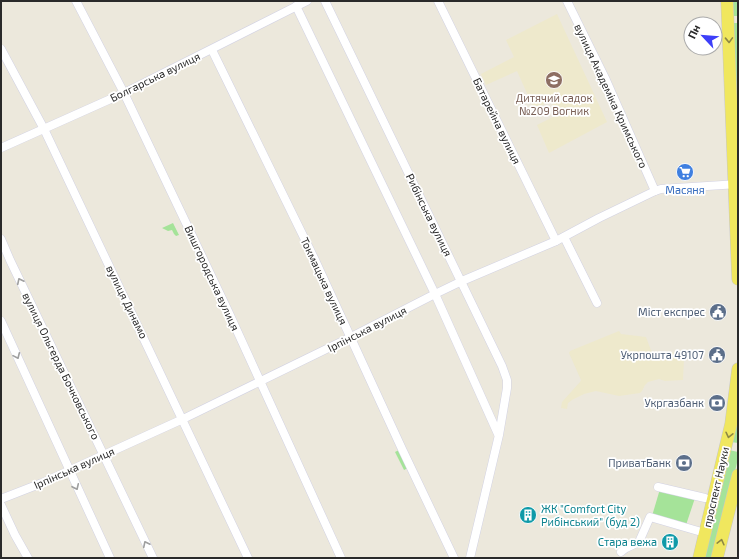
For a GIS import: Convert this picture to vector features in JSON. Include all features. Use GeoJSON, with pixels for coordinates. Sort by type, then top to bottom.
{"type":"FeatureCollection","features":[{"type":"Feature","properties":{"kind":"main road"},"geometry":{"type":"LineString","coordinates":[[727,1],[736,184],[738,279]]}},
{"type":"Feature","properties":{"kind":"main road","name":"проспект Науки"},"geometry":{"type":"LineString","coordinates":[[699,558],[731,424],[738,369]]}},
{"type":"Feature","properties":{"kind":"main road","name":"проспект Науки"},"geometry":{"type":"LineString","coordinates":[[717,558],[738,475]]}},
{"type":"Feature","properties":{"kind":"street","name":"Вишгородська вулиця"},"geometry":{"type":"LineString","coordinates":[[77,1],[124,93],[341,558]]}},
{"type":"Feature","properties":{"kind":"street","name":"Болгарська вулиця"},"geometry":{"type":"LineString","coordinates":[[1,148],[124,93],[307,1]]}},
{"type":"Feature","properties":{"kind":"street","name":"Рибінська вулиця"},"geometry":{"type":"LineString","coordinates":[[325,1],[462,281],[502,366],[507,380],[499,435],[470,558]]}},
{"type":"Feature","properties":{"kind":"street","name":"Батарейна вулиця"},"geometry":{"type":"LineString","coordinates":[[438,1],[560,239],[597,303]]}},
{"type":"Feature","properties":{"kind":"street","name":"вулиця Академіка Кримського"},"geometry":{"type":"LineString","coordinates":[[567,1],[606,80],[655,191]]}},
{"type":"Feature","properties":{"kind":"street"},"geometry":{"type":"LineString","coordinates":[[296,6],[435,294],[499,435]]}},
{"type":"Feature","properties":{"kind":"street","name":"вулиця Динамо"},"geometry":{"type":"LineString","coordinates":[[1,49],[44,129],[248,558]]}},
{"type":"Feature","properties":{"kind":"street","name":"Токмацька вулиця"},"geometry":{"type":"LineString","coordinates":[[212,50],[351,337],[454,558]]}},
{"type":"Feature","properties":{"kind":"street","name":"Ірпінська вулиця"},"geometry":{"type":"LineString","coordinates":[[1,499],[42,483],[183,420],[435,294],[560,239],[655,191],[661,189],[736,184]]}},
{"type":"Feature","properties":{"kind":"street","name":"вулиця Ольгерда Бочковського"},"geometry":{"type":"LineString","coordinates":[[1,239],[153,558]]}},
{"type":"Feature","properties":{"kind":"street"},"geometry":{"type":"LineString","coordinates":[[1,321],[110,558]]}},
{"type":"Feature","properties":{"kind":"street"},"geometry":{"type":"LineString","coordinates":[[658,487],[704,498]]}},
{"type":"Feature","properties":{"kind":"street"},"geometry":{"type":"LineString","coordinates":[[1,505],[28,558]]}},
{"type":"Feature","properties":{"kind":"street"},"geometry":{"type":"LineString","coordinates":[[621,552],[639,542],[650,517],[706,532]]}},
{"type":"Feature","properties":{"kind":"shaded area","name":"Дитячий садок №209 Вогник"},"geometry":{"type":"Polygon","coordinates":[[[557,14],[607,122],[549,153],[537,125],[557,115],[551,101],[534,109],[517,71],[486,85],[481,74],[514,57],[506,40],[557,14]]]}},
{"type":"Feature","properties":{"kind":"shaded area"},"geometry":{"type":"Polygon","coordinates":[[[619,331],[621,334],[646,337],[652,353],[670,352],[680,354],[684,358],[683,380],[665,381],[659,379],[648,382],[640,393],[619,396],[596,391],[584,394],[572,400],[568,403],[567,409],[561,408],[562,402],[581,380],[569,353],[570,351],[619,331]]]}},
{"type":"Feature","properties":{"kind":"green space"},"geometry":{"type":"Polygon","coordinates":[[[731,1],[738,1],[738,16],[732,16],[731,1]]]}},
{"type":"Feature","properties":{"kind":"green space"},"geometry":{"type":"Polygon","coordinates":[[[732,23],[738,23],[738,172],[732,23]]]}},
{"type":"Feature","properties":{"kind":"green space"},"geometry":{"type":"Polygon","coordinates":[[[173,223],[179,235],[176,236],[172,230],[168,231],[162,228],[173,223]]]}},
{"type":"Feature","properties":{"kind":"green space"},"geometry":{"type":"Polygon","coordinates":[[[738,408],[738,443],[731,442],[738,408]]]}},
{"type":"Feature","properties":{"kind":"green space"},"geometry":{"type":"Polygon","coordinates":[[[399,450],[408,468],[404,470],[395,452],[399,450]]]}},
{"type":"Feature","properties":{"kind":"green space"},"geometry":{"type":"Polygon","coordinates":[[[729,450],[738,452],[738,459],[713,558],[703,558],[729,450]]]}},
{"type":"Feature","properties":{"kind":"green space"},"geometry":{"type":"Polygon","coordinates":[[[660,489],[695,498],[686,525],[652,516],[660,489]]]}},
{"type":"Feature","properties":{"kind":"place","name":"Дитячий садок №209 Вогник"},"geometry":{"type":"Point","coordinates":[554,80]}},
{"type":"Feature","properties":{"kind":"place","name":"Масяня"},"geometry":{"type":"Point","coordinates":[685,172]}},
{"type":"Feature","properties":{"kind":"place","name":"Міст експрес"},"geometry":{"type":"Point","coordinates":[718,312]}},
{"type":"Feature","properties":{"kind":"place","name":"Укрпошта 49107"},"geometry":{"type":"Point","coordinates":[717,355]}},
{"type":"Feature","properties":{"kind":"place","name":"Укргазбанк"},"geometry":{"type":"Point","coordinates":[717,403]}},
{"type":"Feature","properties":{"kind":"place","name":"ПриватБанк"},"geometry":{"type":"Point","coordinates":[684,463]}},
{"type":"Feature","properties":{"kind":"place","name":"ЖК \"Comfort City Рибінський\" (буд 2)"},"geometry":{"type":"Point","coordinates":[528,515]}},
{"type":"Feature","properties":{"kind":"place","name":"Стара вежа"},"geometry":{"type":"Point","coordinates":[670,542]}}]}
